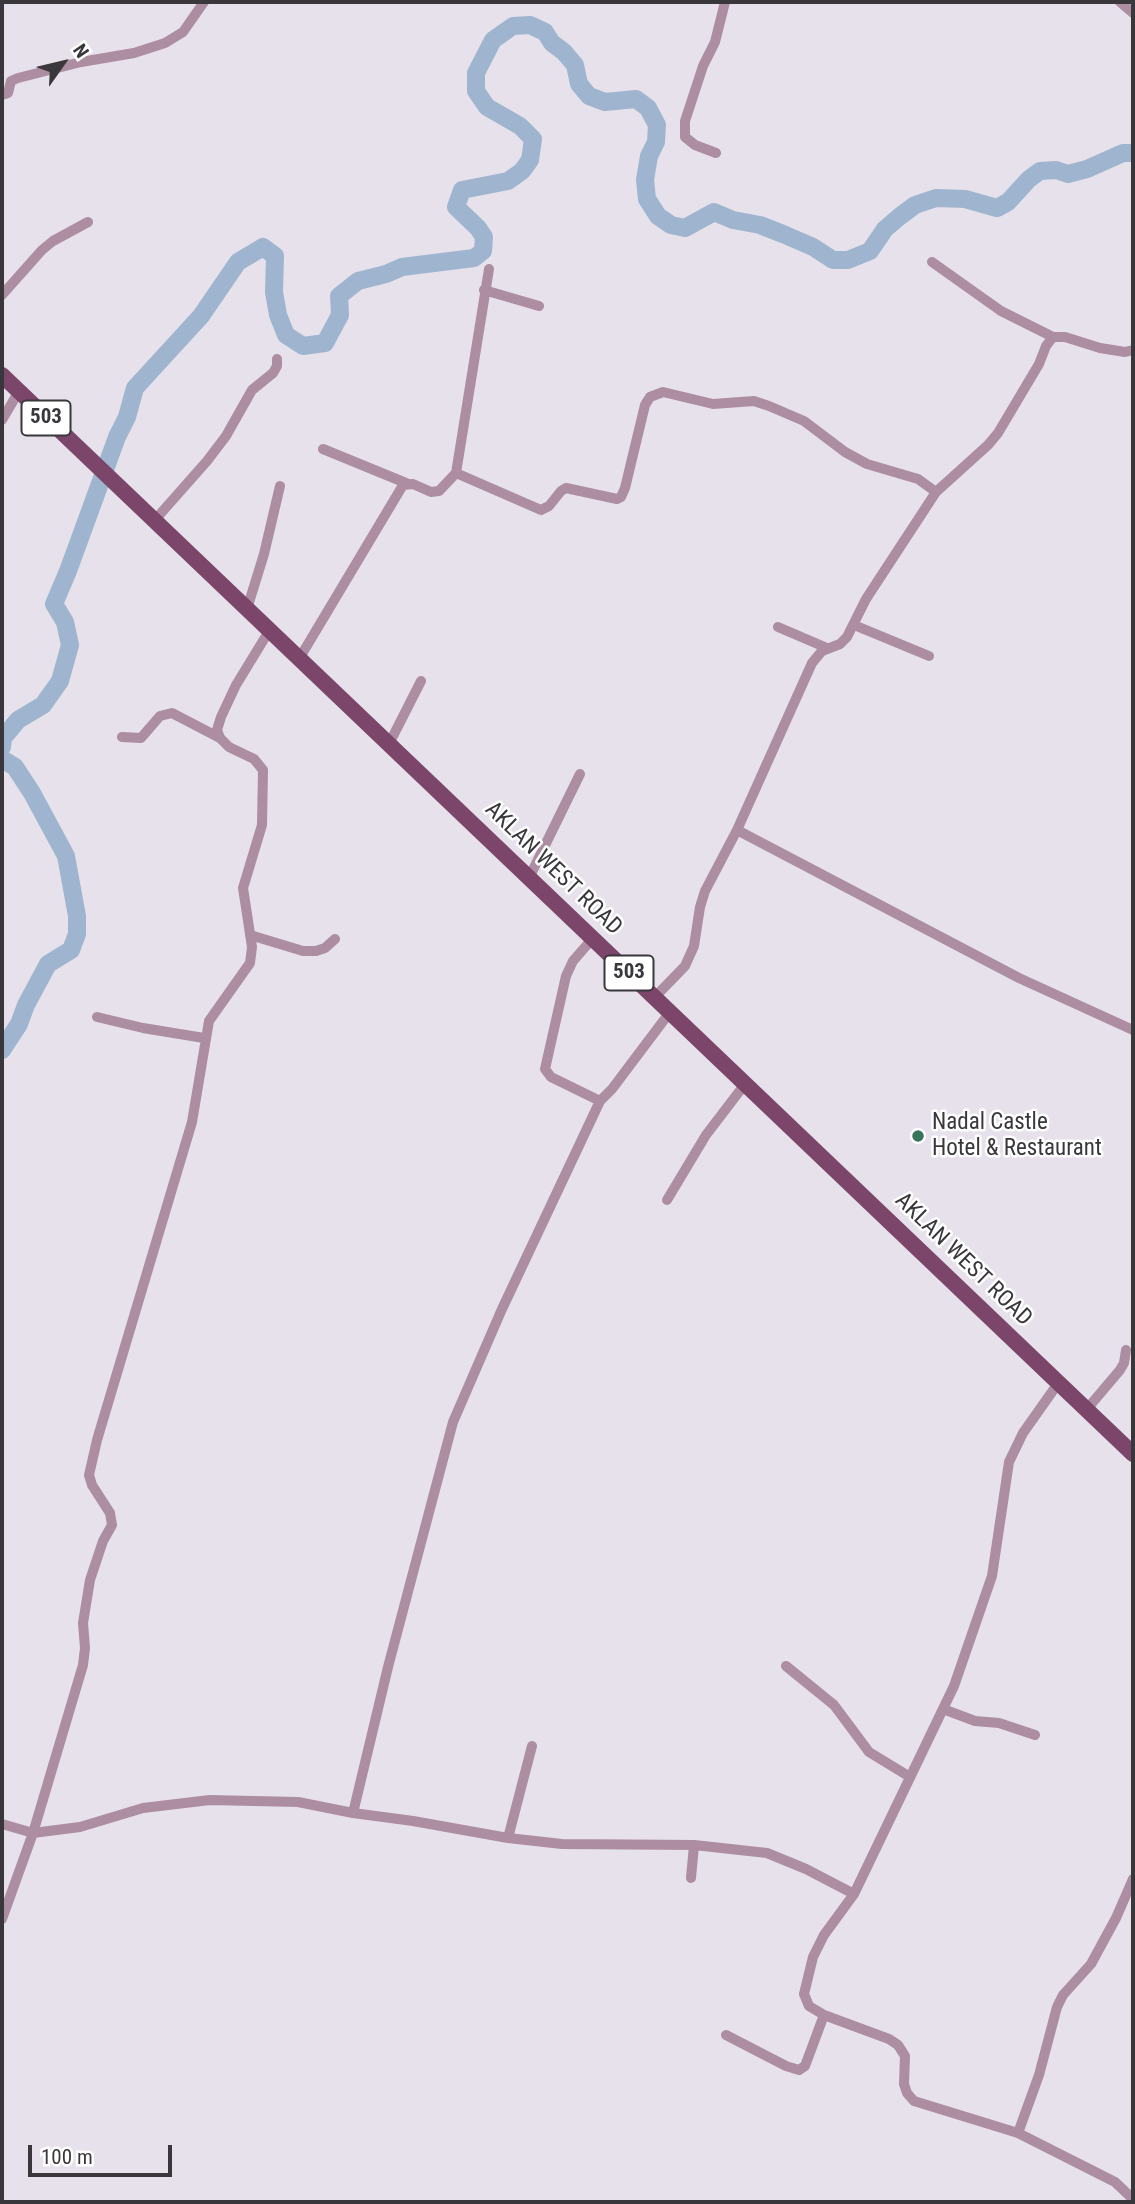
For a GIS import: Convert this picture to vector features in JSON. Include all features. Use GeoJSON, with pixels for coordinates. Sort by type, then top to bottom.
{"type":"FeatureCollection","features":[{"type":"Feature","properties":{"kind":"main road","name":"AKLAN WEST ROAD"},"geometry":{"type":"LineString","coordinates":[[2,375],[1133,1454]]}},
{"type":"Feature","properties":{"kind":"street"},"geometry":{"type":"LineString","coordinates":[[2,95],[8,93],[11,81],[18,78],[165,43],[183,32],[204,2]]}},
{"type":"Feature","properties":{"kind":"street"},"geometry":{"type":"LineString","coordinates":[[716,153],[695,145],[685,136],[684,121],[703,66],[715,42],[725,2]]}},
{"type":"Feature","properties":{"kind":"street"},"geometry":{"type":"LineString","coordinates":[[1120,2],[1133,13]]}},
{"type":"Feature","properties":{"kind":"street"},"geometry":{"type":"LineString","coordinates":[[2,295],[42,250],[88,222]]}},
{"type":"Feature","properties":{"kind":"street"},"geometry":{"type":"LineString","coordinates":[[932,262],[1001,311],[1053,337],[1065,337],[1100,348],[1125,352],[1133,350]]}},
{"type":"Feature","properties":{"kind":"street"},"geometry":{"type":"LineString","coordinates":[[323,449],[431,492],[439,491],[456,473],[489,269]]}},
{"type":"Feature","properties":{"kind":"street"},"geometry":{"type":"LineString","coordinates":[[484,290],[539,306]]}},
{"type":"Feature","properties":{"kind":"street"},"geometry":{"type":"LineString","coordinates":[[654,998],[685,966],[694,946],[705,891],[737,831],[812,663],[827,648],[840,644],[847,638],[866,599],[936,492],[998,433],[1053,337]]}},
{"type":"Feature","properties":{"kind":"street"},"geometry":{"type":"LineString","coordinates":[[154,521],[226,436],[251,390],[274,373],[277,359]]}},
{"type":"Feature","properties":{"kind":"street"},"geometry":{"type":"LineString","coordinates":[[2,421],[19,391]]}},
{"type":"Feature","properties":{"kind":"street"},"geometry":{"type":"LineString","coordinates":[[456,473],[541,510],[549,506],[566,488],[617,499],[625,488],[645,405],[650,397],[663,392],[713,404],[754,401],[769,406],[804,421],[845,452],[867,464],[918,479],[936,492]]}},
{"type":"Feature","properties":{"kind":"street"},"geometry":{"type":"LineString","coordinates":[[299,659],[390,504],[406,483]]}},
{"type":"Feature","properties":{"kind":"street"},"geometry":{"type":"LineString","coordinates":[[247,609],[264,554],[280,486]]}},
{"type":"Feature","properties":{"kind":"street"},"geometry":{"type":"LineString","coordinates":[[855,625],[929,656]]}},
{"type":"Feature","properties":{"kind":"street"},"geometry":{"type":"LineString","coordinates":[[778,627],[827,648]]}},
{"type":"Feature","properties":{"kind":"street"},"geometry":{"type":"LineString","coordinates":[[220,738],[217,730],[220,717],[269,631]]}},
{"type":"Feature","properties":{"kind":"street"},"geometry":{"type":"LineString","coordinates":[[389,744],[421,681]]}},
{"type":"Feature","properties":{"kind":"street"},"geometry":{"type":"LineString","coordinates":[[2,1919],[33,1833],[83,1665],[83,1623],[90,1580],[103,1541],[112,1524],[110,1513],[92,1485],[89,1475],[97,1440],[192,1122],[204,1038],[209,1021],[250,963],[250,935],[243,888],[262,825],[263,770],[254,759],[172,713],[160,716],[141,738],[121,737]]}},
{"type":"Feature","properties":{"kind":"street"},"geometry":{"type":"LineString","coordinates":[[529,878],[580,774]]}},
{"type":"Feature","properties":{"kind":"street"},"geometry":{"type":"LineString","coordinates":[[737,831],[1019,978],[1133,1030]]}},
{"type":"Feature","properties":{"kind":"street"},"geometry":{"type":"LineString","coordinates":[[250,935],[303,951],[326,948],[335,939]]}},
{"type":"Feature","properties":{"kind":"street"},"geometry":{"type":"LineString","coordinates":[[593,938],[573,961],[566,976],[545,1069],[551,1077],[600,1101]]}},
{"type":"Feature","properties":{"kind":"street"},"geometry":{"type":"LineString","coordinates":[[353,1813],[388,1667],[453,1422],[502,1309],[600,1101],[618,1082],[670,1012]]}},
{"type":"Feature","properties":{"kind":"street"},"geometry":{"type":"LineString","coordinates":[[97,1017],[204,1038]]}},
{"type":"Feature","properties":{"kind":"street"},"geometry":{"type":"LineString","coordinates":[[667,1200],[706,1135],[745,1084]]}},
{"type":"Feature","properties":{"kind":"street"},"geometry":{"type":"LineString","coordinates":[[1087,1409],[1125,1363],[1126,1350]]}},
{"type":"Feature","properties":{"kind":"street"},"geometry":{"type":"LineString","coordinates":[[1059,1382],[1016,1445],[1009,1462],[992,1576],[954,1686],[854,1894],[824,1935],[813,1957],[804,1994],[809,2006],[824,2015],[898,2045],[905,2056],[904,2084],[914,2101],[1018,2133],[1115,2182],[1133,2199]]}},
{"type":"Feature","properties":{"kind":"street"},"geometry":{"type":"LineString","coordinates":[[786,1665],[834,1705],[869,1752],[910,1777]]}},
{"type":"Feature","properties":{"kind":"street"},"geometry":{"type":"LineString","coordinates":[[943,1709],[975,1721],[999,1723],[1035,1735]]}},
{"type":"Feature","properties":{"kind":"street"},"geometry":{"type":"LineString","coordinates":[[508,1838],[531,1746]]}},
{"type":"Feature","properties":{"kind":"street"},"geometry":{"type":"LineString","coordinates":[[2,1824],[33,1833],[80,1827],[142,1808],[210,1800],[298,1802],[508,1838],[562,1844],[694,1845],[767,1853],[806,1869],[854,1894]]}},
{"type":"Feature","properties":{"kind":"street"},"geometry":{"type":"LineString","coordinates":[[691,1878],[694,1845]]}},
{"type":"Feature","properties":{"kind":"street"},"geometry":{"type":"LineString","coordinates":[[1018,2133],[1039,2075],[1057,2007],[1063,1995],[1091,1964],[1133,1879]]}},
{"type":"Feature","properties":{"kind":"street"},"geometry":{"type":"LineString","coordinates":[[726,2035],[799,2070],[805,2066],[824,2015]]}},
{"type":"Feature","properties":{"kind":"waterway"},"geometry":{"type":"LineString","coordinates":[[2,747],[3,738],[18,720],[43,705],[60,681],[70,645],[65,622],[54,604],[127,417],[135,388],[201,316],[238,262],[263,247],[275,256],[274,292],[278,315],[286,335],[303,346],[325,343],[340,315],[339,296],[358,281],[402,267],[474,258],[483,251],[484,237],[456,207],[462,190],[508,181],[522,171],[530,160],[533,139],[520,126],[487,107],[476,91],[476,73],[493,40],[513,26],[530,25],[545,32],[552,43],[575,65],[579,84],[589,96],[605,102],[636,99],[648,108],[657,125],[656,142],[649,156],[645,180],[647,199],[658,216],[671,225],[685,228],[714,212],[783,234],[813,247],[833,260],[848,260],[870,251],[885,229],[915,205],[936,198],[965,199],[997,208],[1008,202],[1040,171],[1056,170],[1068,174],[1087,169],[1123,153],[1133,153]]}},
{"type":"Feature","properties":{"kind":"waterway"},"geometry":{"type":"LineString","coordinates":[[2,759],[15,767],[66,856],[77,916],[77,934],[71,950],[48,964],[19,1024],[2,1050]]}},
{"type":"Feature","properties":{"kind":"place","name":"Nadal Castle Hotel & Restaurant"},"geometry":{"type":"Point","coordinates":[918,1136]}}]}
